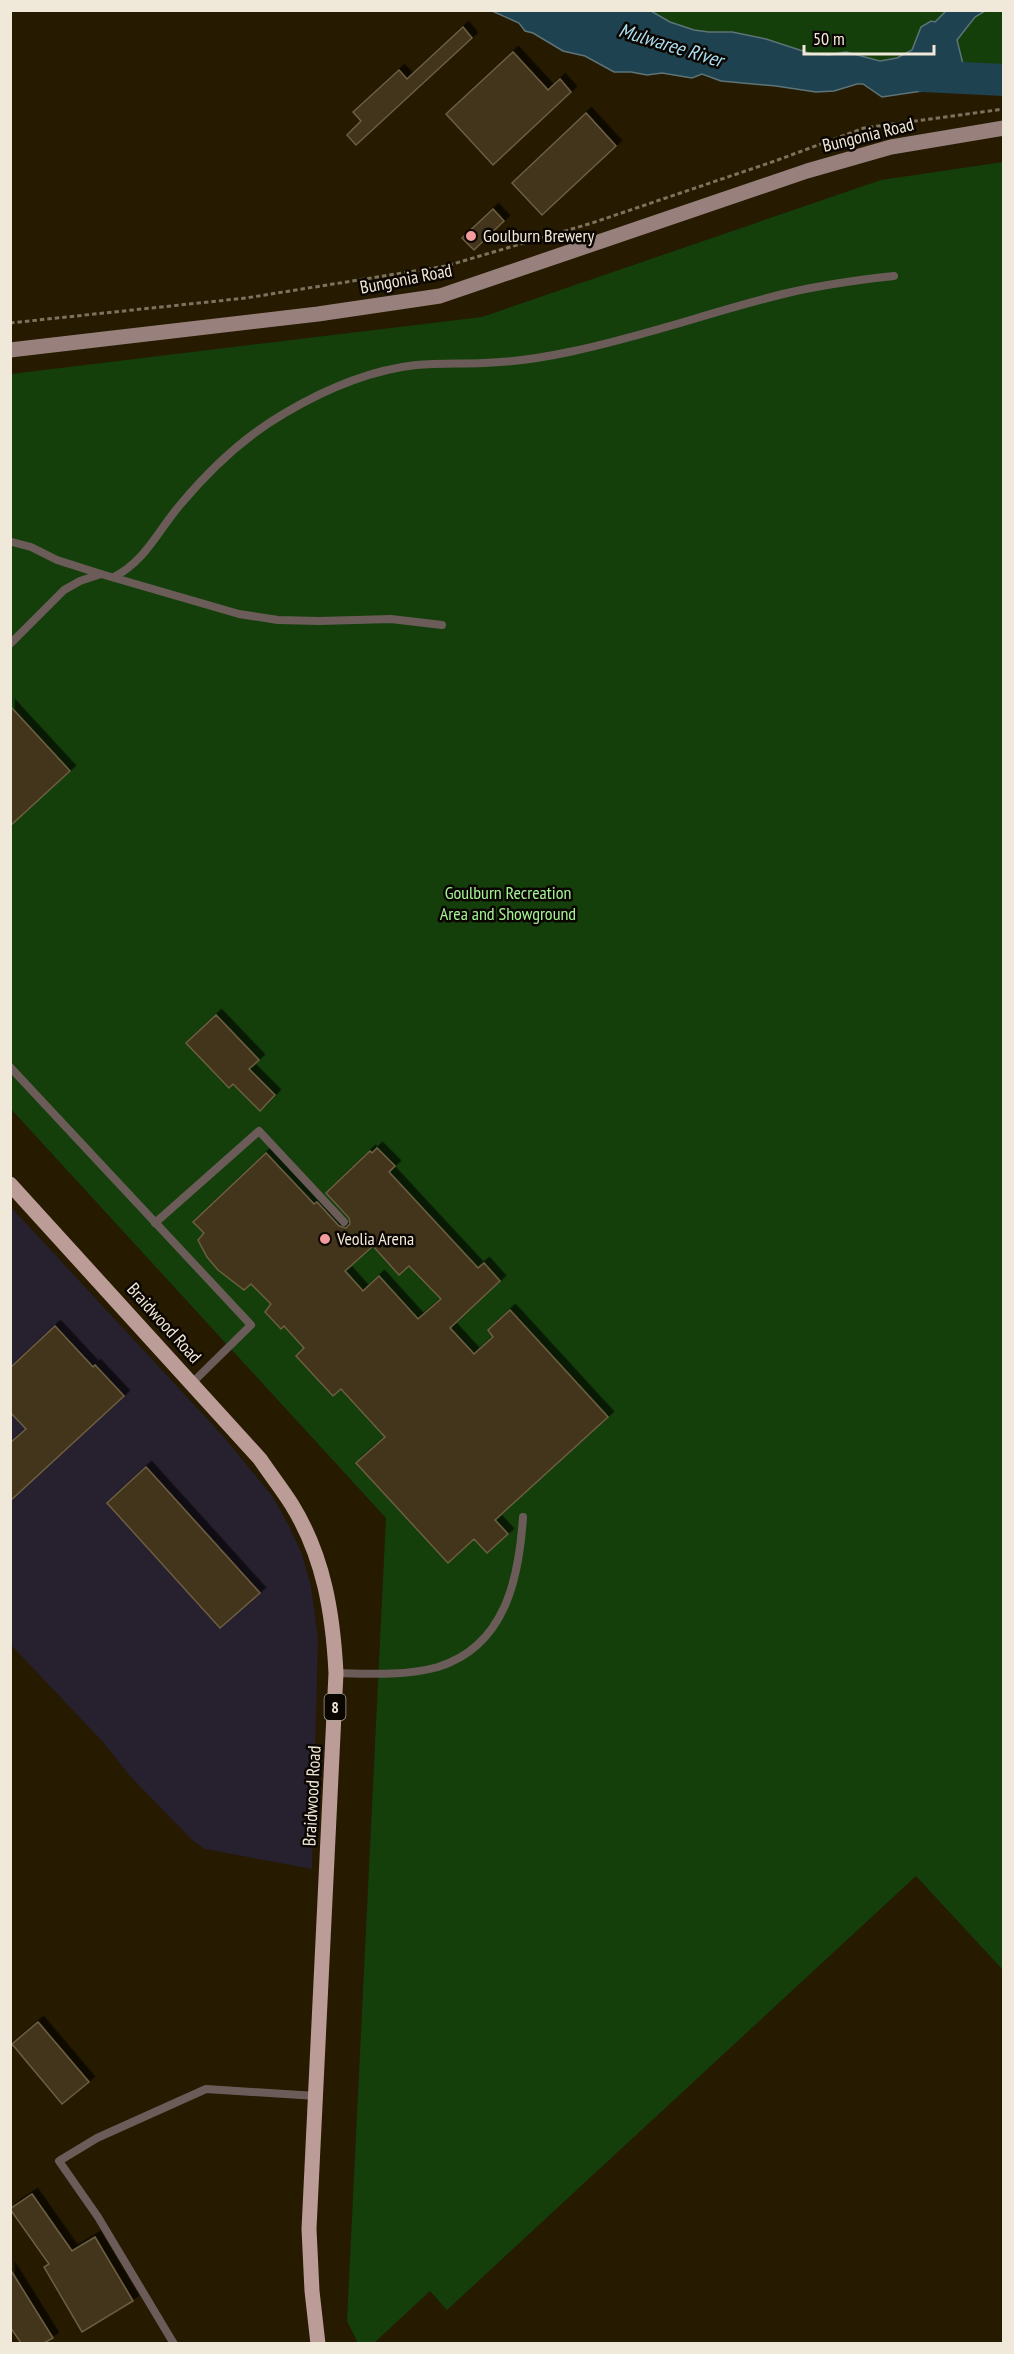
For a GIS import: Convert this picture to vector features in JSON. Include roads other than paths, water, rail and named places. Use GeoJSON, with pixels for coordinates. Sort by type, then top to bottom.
{"type":"FeatureCollection","features":[{"type":"Feature","properties":{"kind":"main road","name":"Braidwood Road"},"geometry":{"type":"LineString","coordinates":[[10,1184],[260,1459],[292,1506],[314,1547],[327,1587],[334,1628],[336,1673],[309,2229],[312,2292],[318,2343]]}},
{"type":"Feature","properties":{"kind":"street","name":"Bungonia Road"},"geometry":{"type":"LineString","coordinates":[[10,350],[307,315],[440,296],[807,171],[891,147],[1004,128]]}},
{"type":"Feature","properties":{"kind":"lane"},"geometry":{"type":"LineString","coordinates":[[114,577],[131,568],[180,505],[211,471],[248,437],[285,413],[327,392],[372,374],[415,365],[516,361],[552,355],[615,342],[783,294],[840,282],[894,276]]}},
{"type":"Feature","properties":{"kind":"lane"},"geometry":{"type":"LineString","coordinates":[[12,542],[101,574],[240,614],[278,620],[391,619],[442,625]]}},
{"type":"Feature","properties":{"kind":"lane"},"geometry":{"type":"LineString","coordinates":[[10,644],[64,590],[80,580],[101,574]]}},
{"type":"Feature","properties":{"kind":"lane"},"geometry":{"type":"LineString","coordinates":[[10,1067],[251,1325],[192,1383]]}},
{"type":"Feature","properties":{"kind":"lane"},"geometry":{"type":"LineString","coordinates":[[155,1222],[258,1131],[344,1222]]}},
{"type":"Feature","properties":{"kind":"lane"},"geometry":{"type":"LineString","coordinates":[[336,1673],[383,1673],[436,1667],[457,1659],[478,1646],[494,1628],[505,1607],[522,1542],[524,1517]]}},
{"type":"Feature","properties":{"kind":"lane"},"geometry":{"type":"LineString","coordinates":[[174,2343],[98,2217],[59,2161],[97,2138],[206,2088],[316,2096]]}},
{"type":"Feature","properties":{"kind":"water"},"geometry":{"type":"Polygon","coordinates":[[[492,11],[651,11],[670,22],[694,30],[732,32],[766,39],[812,54],[829,55],[846,52],[880,61],[897,58],[912,50],[921,27],[931,21],[935,22],[946,11],[985,11],[975,17],[957,40],[963,64],[961,72],[968,83],[960,89],[942,88],[882,97],[863,84],[834,91],[816,92],[721,81],[702,74],[692,78],[662,73],[647,75],[614,72],[585,56],[563,51],[533,33],[525,31],[519,23],[492,11]]]}},
{"type":"Feature","properties":{"kind":"waterway","name":"Mulwaree River"},"geometry":{"type":"LineString","coordinates":[[923,76],[1004,80]]}},
{"type":"Feature","properties":{"kind":"place","name":"Goulburn Brewery"},"geometry":{"type":"Point","coordinates":[471,236]}},
{"type":"Feature","properties":{"kind":"place","name":"Veolia Arena"},"geometry":{"type":"Point","coordinates":[325,1239]}},
{"type":"Feature","properties":{"kind":"park label","name":"Goulburn Recreation Area and Showground"},"geometry":{"type":"Point","coordinates":[508,903]}}]}
